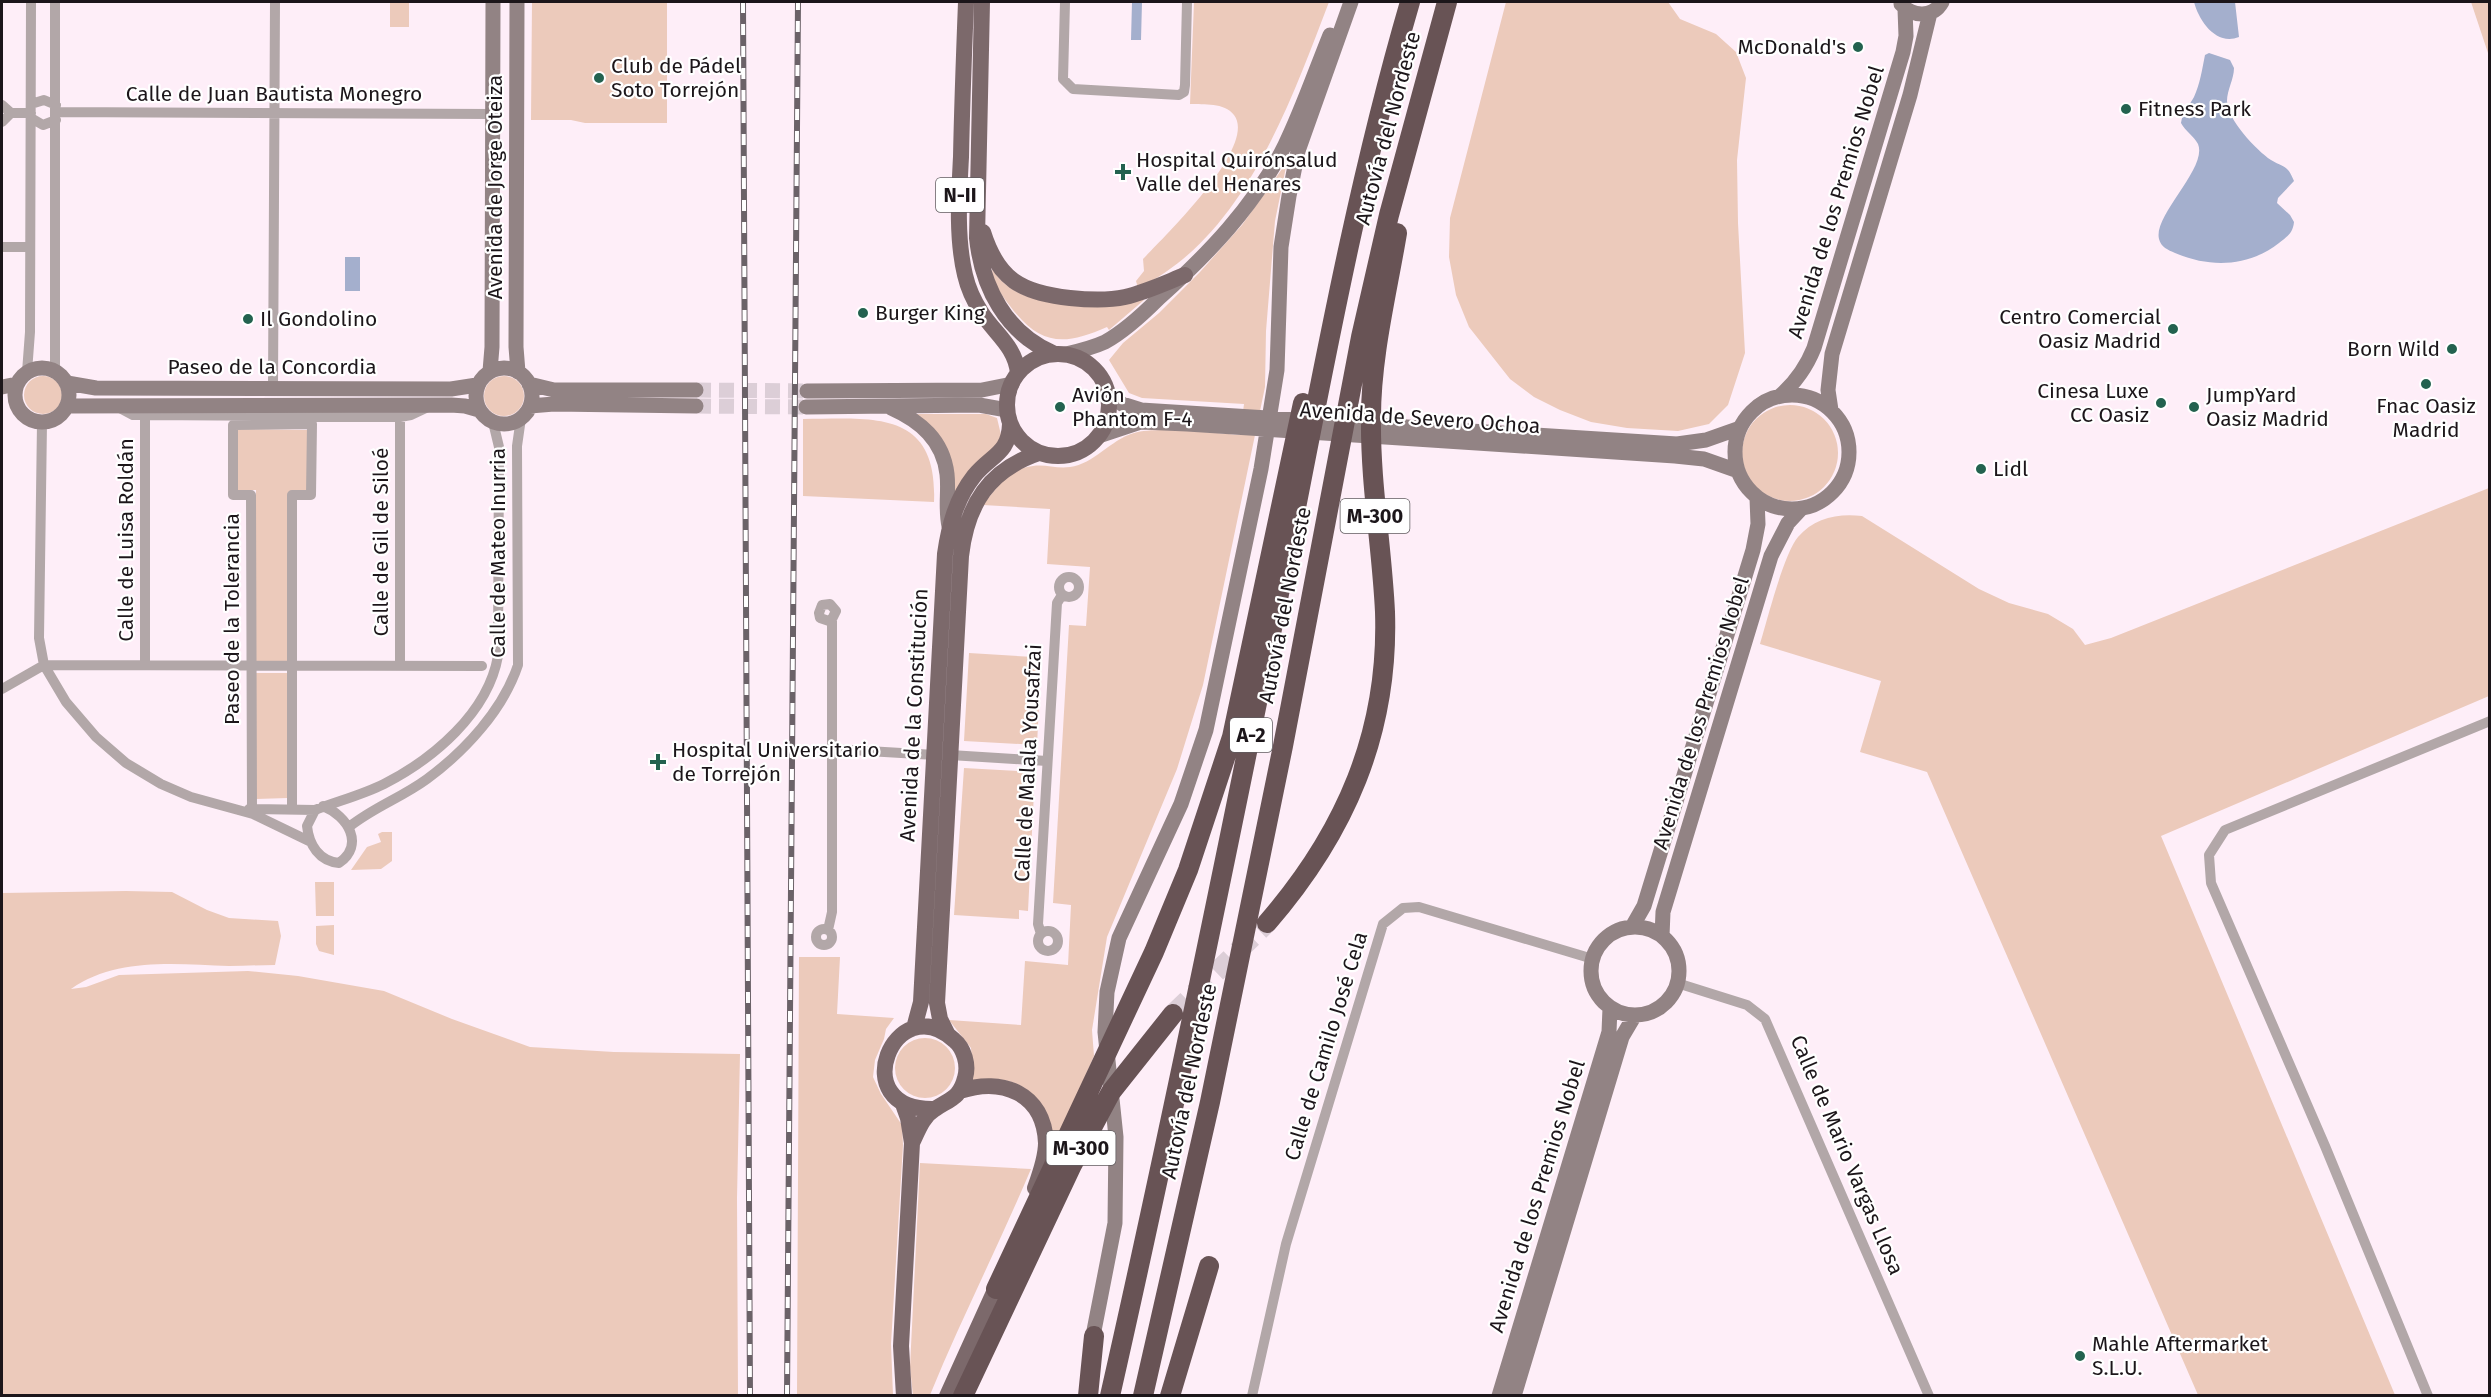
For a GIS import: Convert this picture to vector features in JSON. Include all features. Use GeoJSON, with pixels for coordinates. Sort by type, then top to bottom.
{"type":"FeatureCollection","features":[{"type":"Feature","properties":{"kind":"highway","name":"Autovía del Nordeste"},"geometry":{"type":"LineString","coordinates":[[1110,1395],[1178,1094],[1332,330],[1389,73],[1410,2]]}},
{"type":"Feature","properties":{"kind":"highway","name":"Autovía del Nordeste"},"geometry":{"type":"LineString","coordinates":[[1143,1395],[1210,1102],[1283,746],[1361,337],[1389,215],[1447,2]]}},
{"type":"Feature","properties":{"kind":"highway","name":"M-300"},"geometry":{"type":"LineString","coordinates":[[996,1289],[1154,952],[1188,870],[1232,738],[1351,182],[1389,73]]}},
{"type":"Feature","properties":{"kind":"highway","name":"M-300"},"geometry":{"type":"LineString","coordinates":[[1267,922],[1295,891],[1344,812],[1364,765],[1377,718],[1385,662],[1385,611],[1372,476],[1371,414],[1379,340],[1424,82]]}},
{"type":"Feature","properties":{"kind":"highway","name":"M-300"},"geometry":{"type":"LineString","coordinates":[[963,1395],[1056,1197],[1111,1092],[1173,1014]]}},
{"type":"Feature","properties":{"kind":"highway"},"geometry":{"type":"LineString","coordinates":[[1170,1395],[1209,1266]]}},
{"type":"Feature","properties":{"kind":"highway"},"geometry":{"type":"LineString","coordinates":[[1088,1395],[1094,1336]]}},
{"type":"Feature","properties":{"kind":"main road","name":"N-II"},"geometry":{"type":"LineString","coordinates":[[966,2],[960,181],[960,234],[963,266],[969,289],[981,313],[1016,359],[1015,379]]}},
{"type":"Feature","properties":{"kind":"main road","name":"N-II"},"geometry":{"type":"LineString","coordinates":[[982,2],[977,211],[979,261],[996,303],[1011,324],[1028,340],[1059,353],[1079,358],[1093,367],[1109,394]]}},
{"type":"Feature","properties":{"kind":"main road"},"geometry":{"type":"LineString","coordinates":[[977,211],[983,234],[996,264],[1020,286],[1036,293],[1099,301],[1152,290],[1185,275]]}},
{"type":"Feature","properties":{"kind":"main road"},"geometry":{"type":"LineString","coordinates":[[1059,353],[1038,357],[1015,379],[1008,398],[1009,417],[1016,435],[1023,443],[1039,453],[1059,456],[1075,454],[1089,446],[1099,436],[1107,419],[1109,394]]}},
{"type":"Feature","properties":{"kind":"main road","name":"Avenida de la Constitución"},"geometry":{"type":"LineString","coordinates":[[946,1033],[937,1003],[945,554],[949,526],[961,496],[974,476],[1005,447],[1010,436],[1009,417]]}},
{"type":"Feature","properties":{"kind":"main road","name":"Avenida de la Constitución"},"geometry":{"type":"LineString","coordinates":[[914,1028],[921,1002],[964,530],[976,503],[998,473],[1039,453]]}},
{"type":"Feature","properties":{"kind":"main road"},"geometry":{"type":"LineString","coordinates":[[903,1104],[918,1109],[934,1109],[949,1103],[960,1091],[966,1076],[966,1059],[959,1044],[946,1033],[936,1028],[914,1028],[900,1036],[889,1048],[884,1063],[885,1078],[892,1093],[903,1104],[908,1118],[912,1143],[901,1346],[904,1395]]}},
{"type":"Feature","properties":{"kind":"main road"},"geometry":{"type":"LineString","coordinates":[[960,1091],[982,1085],[1004,1086],[1026,1096],[1041,1117],[1046,1143],[1041,1171],[996,1289]]}},
{"type":"Feature","properties":{"kind":"main road"},"geometry":{"type":"LineString","coordinates":[[912,1143],[922,1121],[934,1109]]}},
{"type":"Feature","properties":{"kind":"main road","name":"M-300"},"geometry":{"type":"LineString","coordinates":[[947,1395],[996,1289]]}},
{"type":"Feature","properties":{"kind":"street"},"geometry":{"type":"LineString","coordinates":[[2,387],[22,378],[36,368],[55,370],[67,383],[69,395],[67,406],[54,420],[42,423],[33,421],[9,406],[15,401],[22,378],[30,332],[31,2]]}},
{"type":"Feature","properties":{"kind":"street"},"geometry":{"type":"LineString","coordinates":[[55,2],[55,370]]}},
{"type":"Feature","properties":{"kind":"street"},"geometry":{"type":"LineString","coordinates":[[273,388],[275,2]]}},
{"type":"Feature","properties":{"kind":"street","name":"Avenida de Jorge Oteiza"},"geometry":{"type":"LineString","coordinates":[[490,371],[492,347],[493,2]]}},
{"type":"Feature","properties":{"kind":"street","name":"Avenida de Jorge Oteiza"},"geometry":{"type":"LineString","coordinates":[[517,2],[516,347],[518,372]]}},
{"type":"Feature","properties":{"kind":"street"},"geometry":{"type":"LineString","coordinates":[[1065,2],[1063,79],[1067,86],[1073,89],[1179,95],[1184,92],[1187,2]]}},
{"type":"Feature","properties":{"kind":"street"},"geometry":{"type":"LineString","coordinates":[[1059,353],[1087,349],[1132,323],[1185,275],[1227,231],[1255,196],[1285,146],[1344,2]]}},
{"type":"Feature","properties":{"kind":"street"},"geometry":{"type":"LineString","coordinates":[[1081,1395],[1115,1222],[1116,1137],[1105,1032],[1107,992],[1119,938],[1181,804],[1206,730],[1259,481],[1277,370],[1281,247],[1289,196],[1298,151],[1351,2]]}},
{"type":"Feature","properties":{"kind":"street"},"geometry":{"type":"LineString","coordinates":[[1902,5],[1921,14],[1930,13],[1942,2]]}},
{"type":"Feature","properties":{"kind":"street","name":"Avenida de los Premios Nobel"},"geometry":{"type":"LineString","coordinates":[[1780,396],[1800,375],[1814,348],[1903,52],[1906,36],[1902,5]]}},
{"type":"Feature","properties":{"kind":"street","name":"Avenida de los Premios Nobel"},"geometry":{"type":"LineString","coordinates":[[1831,410],[1828,390],[1832,354],[1910,95],[1930,13]]}},
{"type":"Feature","properties":{"kind":"street"},"geometry":{"type":"LineString","coordinates":[[2,122],[11,113],[31,112],[44,100],[56,112]]}},
{"type":"Feature","properties":{"kind":"street"},"geometry":{"type":"LineString","coordinates":[[517,106],[503,103],[493,114],[506,127],[517,128]]}},
{"type":"Feature","properties":{"kind":"street"},"geometry":{"type":"LineString","coordinates":[[2,105],[11,113]]}},
{"type":"Feature","properties":{"kind":"street"},"geometry":{"type":"LineString","coordinates":[[31,112],[43,125],[56,112]]}},
{"type":"Feature","properties":{"kind":"street","name":"Calle de Juan Bautista Monegro"},"geometry":{"type":"LineString","coordinates":[[56,112],[493,114]]}},
{"type":"Feature","properties":{"kind":"street"},"geometry":{"type":"LineString","coordinates":[[2,247],[30,247]]}},
{"type":"Feature","properties":{"kind":"street"},"geometry":{"type":"LineString","coordinates":[[526,412],[532,395],[529,384],[518,372],[504,368],[490,371],[477,385],[475,394],[479,410],[493,422],[513,423],[526,412],[554,404],[696,406]]}},
{"type":"Feature","properties":{"kind":"street"},"geometry":{"type":"LineString","coordinates":[[1009,417],[979,405],[886,406],[807,399],[982,390],[1015,379]]}},
{"type":"Feature","properties":{"kind":"street","name":"Paseo de la Concordia"},"geometry":{"type":"LineString","coordinates":[[67,383],[96,388],[451,389],[477,385]]}},
{"type":"Feature","properties":{"kind":"street"},"geometry":{"type":"LineString","coordinates":[[529,384],[554,390],[696,390]]}},
{"type":"Feature","properties":{"kind":"street","name":"Avenida de Severo Ochoa"},"geometry":{"type":"LineString","coordinates":[[1109,394],[1122,404],[1141,410],[1224,421],[1522,439],[1677,444],[1706,440],[1740,428]]}},
{"type":"Feature","properties":{"kind":"street"},"geometry":{"type":"LineString","coordinates":[[1780,396],[1807,397],[1831,410],[1844,427],[1849,447],[1848,462],[1837,488],[1823,500],[1801,509],[1778,507],[1757,498],[1746,486],[1738,471],[1735,450],[1740,428],[1757,408],[1780,396]]}},
{"type":"Feature","properties":{"kind":"street","name":"Paseo de la Concordia"},"geometry":{"type":"LineString","coordinates":[[112,405],[134,415],[400,417],[411,415],[431,405]]}},
{"type":"Feature","properties":{"kind":"street","name":"Paseo de la Concordia"},"geometry":{"type":"LineString","coordinates":[[67,406],[431,405],[465,406],[479,410]]}},
{"type":"Feature","properties":{"kind":"street"},"geometry":{"type":"LineString","coordinates":[[886,406],[926,429],[939,448],[947,474],[946,513],[949,526]]}},
{"type":"Feature","properties":{"kind":"street","name":"Calle de Mateo Inurria"},"geometry":{"type":"LineString","coordinates":[[349,827],[368,811],[427,779],[467,744],[493,713],[512,681],[518,665],[517,446],[526,412]]}},
{"type":"Feature","properties":{"kind":"street","name":"Calle de Luisa Roldán"},"geometry":{"type":"LineString","coordinates":[[145,415],[145,665]]}},
{"type":"Feature","properties":{"kind":"street","name":"Calle de Gil de Siloé"},"geometry":{"type":"LineString","coordinates":[[400,417],[400,666]]}},
{"type":"Feature","properties":{"kind":"street","name":"Avenida de Severo Ochoa"},"geometry":{"type":"LineString","coordinates":[[1099,436],[1141,422],[1224,421]]}},
{"type":"Feature","properties":{"kind":"street","name":"Calle de Mateo Inurria"},"geometry":{"type":"LineString","coordinates":[[319,808],[384,784],[419,764],[456,732],[491,682],[496,668],[499,645],[499,447],[493,422]]}},
{"type":"Feature","properties":{"kind":"street"},"geometry":{"type":"LineString","coordinates":[[42,423],[39,638],[44,665],[66,702],[96,737],[126,763],[161,784],[225,807],[253,814],[311,842]]}},
{"type":"Feature","properties":{"kind":"street","name":"Paseo de la Tolerancia"},"geometry":{"type":"LineString","coordinates":[[252,810],[251,495],[233,495],[233,425],[312,424],[311,495],[292,495],[292,808]]}},
{"type":"Feature","properties":{"kind":"street","name":"Avenida de Severo Ochoa"},"geometry":{"type":"LineString","coordinates":[[1522,439],[1704,459],[1738,471]]}},
{"type":"Feature","properties":{"kind":"street","name":"Avenida de los Premios Nobel"},"geometry":{"type":"LineString","coordinates":[[1632,927],[1644,906],[1750,561],[1758,524],[1757,498]]}},
{"type":"Feature","properties":{"kind":"street","name":"Avenida de los Premios Nobel"},"geometry":{"type":"LineString","coordinates":[[1662,936],[1663,912],[1771,556],[1788,522],[1801,509]]}},
{"type":"Feature","properties":{"kind":"street","name":"Calle de Malala Yousafzai"},"geometry":{"type":"LineString","coordinates":[[1041,934],[1038,924],[1047,761],[1058,603],[1062,595]]}},
{"type":"Feature","properties":{"kind":"street"},"geometry":{"type":"LineString","coordinates":[[828,930],[832,912],[834,749],[832,619]]}},
{"type":"Feature","properties":{"kind":"street"},"geometry":{"type":"LineString","coordinates":[[2,689],[44,665],[482,666]]}},
{"type":"Feature","properties":{"kind":"street"},"geometry":{"type":"LineString","coordinates":[[2428,1395],[2325,1146],[2211,883],[2209,855],[2225,830],[2490,721]]}},
{"type":"Feature","properties":{"kind":"street"},"geometry":{"type":"LineString","coordinates":[[834,749],[1047,761]]}},
{"type":"Feature","properties":{"kind":"street"},"geometry":{"type":"LineString","coordinates":[[225,807],[252,810],[319,808],[335,811],[349,827],[352,846],[347,857],[339,863],[329,862],[320,856],[311,842],[307,826],[319,808]]}},
{"type":"Feature","properties":{"kind":"street","name":"Calle de Camilo José Cela"},"geometry":{"type":"LineString","coordinates":[[1252,1395],[1286,1244],[1383,924],[1403,908],[1419,906],[1593,958]]}},
{"type":"Feature","properties":{"kind":"street"},"geometry":{"type":"LineString","coordinates":[[1632,927],[1648,929],[1662,936],[1677,957],[1679,970],[1677,983],[1671,996],[1662,1006],[1649,1013],[1635,1015],[1610,1008],[1600,998],[1591,972],[1593,958],[1599,946],[1619,930],[1632,927]]}},
{"type":"Feature","properties":{"kind":"street","name":"Calle de Mario Vargas Llosa"},"geometry":{"type":"LineString","coordinates":[[1677,983],[1747,1005],[1765,1019],[1929,1395]]}},
{"type":"Feature","properties":{"kind":"street","name":"Avenida de los Premios Nobel"},"geometry":{"type":"LineString","coordinates":[[1499,1395],[1609,1032],[1610,1008]]}},
{"type":"Feature","properties":{"kind":"street","name":"Avenida de los Premios Nobel"},"geometry":{"type":"LineString","coordinates":[[1514,1395],[1622,1036],[1635,1015]]}},
{"type":"Feature","properties":{"kind":"shaded area"},"geometry":{"type":"Polygon","coordinates":[[[390,2],[409,2],[409,27],[390,27],[390,2]]]}},
{"type":"Feature","properties":{"kind":"shaded area","name":"Club de Pádel Soto Torrejón"},"geometry":{"type":"Polygon","coordinates":[[[532,2],[667,2],[667,123],[585,123],[571,120],[531,120],[532,2]]]}},
{"type":"Feature","properties":{"kind":"shaded area"},"geometry":{"type":"Polygon","coordinates":[[[1194,2],[1329,2],[1279,124],[1234,202],[1207,237],[1175,266],[1138,288],[1136,281],[1144,271],[1143,259],[1205,190],[1233,147],[1238,129],[1234,115],[1225,108],[1190,104],[1194,2]]]}},
{"type":"Feature","properties":{"kind":"shaded area"},"geometry":{"type":"Polygon","coordinates":[[[1506,2],[1668,2],[1680,19],[1716,34],[1736,52],[1746,78],[1737,160],[1745,353],[1728,405],[1709,424],[1678,431],[1627,428],[1591,422],[1560,410],[1534,397],[1510,379],[1469,327],[1456,295],[1449,257],[1450,218],[1506,2]]]}},
{"type":"Feature","properties":{"kind":"shaded area"},"geometry":{"type":"Polygon","coordinates":[[[2471,2],[2489,2],[2489,56],[2471,2]]]}},
{"type":"Feature","properties":{"kind":"shaded area"},"geometry":{"type":"Polygon","coordinates":[[[1287,162],[1275,221],[1266,331],[1265,387],[1203,685],[1177,769],[1107,937],[1092,1030],[1094,1056],[1054,1147],[1047,1115],[1031,1093],[1006,1080],[973,1081],[971,1048],[949,1020],[1021,1025],[1025,961],[1068,965],[1071,905],[1053,903],[1069,625],[1086,626],[1090,567],[1047,564],[1050,509],[983,505],[1004,480],[1017,471],[1038,466],[1079,465],[1125,436],[1134,433],[1171,430],[1240,435],[1244,404],[1142,398],[1129,393],[1109,360],[1123,343],[1159,313],[1200,272],[1242,225],[1287,162]]]}},
{"type":"Feature","properties":{"kind":"shaded area"},"geometry":{"type":"Polygon","coordinates":[[[992,269],[1004,283],[1032,298],[1065,302],[1131,298],[1144,300],[1109,330],[1107,327],[1078,337],[1054,339],[1032,329],[1021,319],[998,289],[992,269]]]}},
{"type":"Feature","properties":{"kind":"shaded area"},"geometry":{"type":"Polygon","coordinates":[[[43,376],[57,381],[62,395],[57,409],[43,414],[29,409],[24,395],[29,381],[43,376]]]}},
{"type":"Feature","properties":{"kind":"shaded area"},"geometry":{"type":"Polygon","coordinates":[[[504,376],[512,377],[518,382],[523,388],[523,404],[518,410],[512,415],[504,416],[496,415],[490,410],[485,404],[484,396],[485,388],[490,382],[496,377],[504,376]]]}},
{"type":"Feature","properties":{"kind":"shaded area"},"geometry":{"type":"Polygon","coordinates":[[[1790,405],[1808,409],[1824,419],[1834,435],[1838,453],[1834,471],[1824,487],[1808,497],[1790,501],[1772,497],[1756,487],[1746,471],[1742,453],[1746,435],[1756,419],[1772,409],[1790,405]]]}},
{"type":"Feature","properties":{"kind":"shaded area"},"geometry":{"type":"Polygon","coordinates":[[[916,414],[986,414],[997,418],[1002,439],[953,494],[916,414]]]}},
{"type":"Feature","properties":{"kind":"shaded area"},"geometry":{"type":"Polygon","coordinates":[[[803,419],[875,420],[896,425],[912,434],[925,449],[932,471],[934,502],[803,496],[803,419]]]}},
{"type":"Feature","properties":{"kind":"shaded area"},"geometry":{"type":"Polygon","coordinates":[[[237,429],[308,430],[308,490],[290,491],[288,661],[255,661],[256,490],[236,490],[237,429]]]}},
{"type":"Feature","properties":{"kind":"shaded area"},"geometry":{"type":"Polygon","coordinates":[[[2489,488],[2489,696],[2161,836],[2395,1395],[2198,1395],[1927,772],[1860,752],[1881,681],[1760,644],[1776,588],[1793,545],[1811,525],[1835,516],[1862,516],[1979,589],[2009,603],[2048,614],[2073,629],[2085,645],[2111,638],[2489,488]]]}},
{"type":"Feature","properties":{"kind":"shaded area"},"geometry":{"type":"Polygon","coordinates":[[[969,653],[1034,657],[1033,665],[1041,666],[1037,745],[964,741],[969,653]]]}},
{"type":"Feature","properties":{"kind":"shaded area"},"geometry":{"type":"Polygon","coordinates":[[[255,673],[288,673],[288,798],[256,799],[255,673]]]}},
{"type":"Feature","properties":{"kind":"shaded area"},"geometry":{"type":"Polygon","coordinates":[[[964,768],[1035,772],[1028,911],[1019,910],[1019,919],[954,915],[964,768]]]}},
{"type":"Feature","properties":{"kind":"shaded area"},"geometry":{"type":"Polygon","coordinates":[[[392,832],[392,861],[381,869],[351,870],[367,847],[381,842],[378,834],[392,832]]]}},
{"type":"Feature","properties":{"kind":"shaded area"},"geometry":{"type":"Polygon","coordinates":[[[315,882],[334,882],[334,916],[316,916],[315,882]]]}},
{"type":"Feature","properties":{"kind":"shaded area"},"geometry":{"type":"Polygon","coordinates":[[[172,892],[207,910],[229,918],[278,921],[281,936],[275,965],[168,964],[127,967],[89,979],[71,989],[86,987],[119,975],[248,971],[298,976],[384,991],[530,1047],[614,1052],[740,1054],[737,1198],[738,1395],[2,1395],[2,893],[172,892]]]}},
{"type":"Feature","properties":{"kind":"shaded area"},"geometry":{"type":"Polygon","coordinates":[[[334,925],[334,955],[319,951],[316,944],[316,926],[334,925]]]}},
{"type":"Feature","properties":{"kind":"shaded area"},"geometry":{"type":"Polygon","coordinates":[[[799,957],[840,957],[837,1014],[894,1018],[886,1029],[875,1060],[873,1077],[881,1094],[902,1125],[903,1145],[891,1344],[893,1395],[797,1396],[799,957]]]}},
{"type":"Feature","properties":{"kind":"shaded area"},"geometry":{"type":"Polygon","coordinates":[[[925,1038],[942,1043],[950,1051],[955,1068],[950,1085],[942,1093],[925,1098],[908,1093],[900,1085],[895,1068],[900,1051],[908,1043],[925,1038]]]}},
{"type":"Feature","properties":{"kind":"shaded area"},"geometry":{"type":"Polygon","coordinates":[[[920,1163],[1031,1169],[930,1395],[913,1396],[910,1367],[920,1163]]]}},
{"type":"Feature","properties":{"kind":"water"},"geometry":{"type":"Polygon","coordinates":[[[1132,2],[1142,2],[1141,40],[1131,40],[1132,2]]]}},
{"type":"Feature","properties":{"kind":"water"},"geometry":{"type":"Polygon","coordinates":[[[2194,2],[2235,2],[2239,37],[2231,39],[2216,35],[2204,24],[2194,2]]]}},
{"type":"Feature","properties":{"kind":"water"},"geometry":{"type":"Polygon","coordinates":[[[2209,53],[2230,60],[2234,68],[2227,101],[2237,125],[2250,142],[2271,160],[2285,167],[2294,181],[2278,198],[2277,203],[2294,222],[2289,234],[2282,241],[2255,257],[2228,263],[2188,258],[2167,249],[2159,239],[2159,229],[2164,217],[2195,166],[2199,154],[2198,144],[2181,123],[2196,92],[2205,55],[2209,53]]]}},
{"type":"Feature","properties":{"kind":"water"},"geometry":{"type":"Polygon","coordinates":[[[345,257],[360,257],[360,291],[345,291],[345,257]]]}},
{"type":"Feature","properties":{"kind":"tunnel"},"geometry":{"type":"LineString","coordinates":[[696,390],[807,391]]}},
{"type":"Feature","properties":{"kind":"tunnel"},"geometry":{"type":"LineString","coordinates":[[696,406],[806,407]]}},
{"type":"Feature","properties":{"kind":"tunnel"},"geometry":{"type":"LineString","coordinates":[[1173,1014],[1267,923]]}},
{"type":"Feature","properties":{"kind":"railway"},"geometry":{"type":"LineString","coordinates":[[743,2],[750,1396]]}},
{"type":"Feature","properties":{"kind":"railway"},"geometry":{"type":"LineString","coordinates":[[787,1396],[798,2]]}},
{"type":"Feature","properties":{"kind":"place","name":"McDonald's"},"geometry":{"type":"Point","coordinates":[1858,47]}},
{"type":"Feature","properties":{"kind":"place","name":"Club de Pádel Soto Torrejón"},"geometry":{"type":"Point","coordinates":[599,78]}},
{"type":"Feature","properties":{"kind":"place","name":"Fitness Park"},"geometry":{"type":"Point","coordinates":[2126,109]}},
{"type":"Feature","properties":{"kind":"place","name":"Hospital Quirónsalud Valle del Henares"},"geometry":{"type":"Point","coordinates":[1123,172]}},
{"type":"Feature","properties":{"kind":"place","name":"Burger King"},"geometry":{"type":"Point","coordinates":[863,313]}},
{"type":"Feature","properties":{"kind":"place","name":"Il Gondolino"},"geometry":{"type":"Point","coordinates":[248,319]}},
{"type":"Feature","properties":{"kind":"place","name":"Centro Comercial Oasiz Madrid"},"geometry":{"type":"Point","coordinates":[2173,329]}},
{"type":"Feature","properties":{"kind":"place","name":"Born Wild"},"geometry":{"type":"Point","coordinates":[2452,349]}},
{"type":"Feature","properties":{"kind":"place","name":"Fnac Oasiz Madrid"},"geometry":{"type":"Point","coordinates":[2426,384]}},
{"type":"Feature","properties":{"kind":"place","name":"Cinesa Luxe CC Oasiz"},"geometry":{"type":"Point","coordinates":[2161,403]}},
{"type":"Feature","properties":{"kind":"place","name":"Avión Phantom F-4"},"geometry":{"type":"Point","coordinates":[1060,407]}},
{"type":"Feature","properties":{"kind":"place","name":"JumpYard Oasiz Madrid"},"geometry":{"type":"Point","coordinates":[2194,407]}},
{"type":"Feature","properties":{"kind":"place","name":"Lidl"},"geometry":{"type":"Point","coordinates":[1981,469]}},
{"type":"Feature","properties":{"kind":"place","name":"Hospital Universitario de Torrejón"},"geometry":{"type":"Point","coordinates":[658,762]}},
{"type":"Feature","properties":{"kind":"place","name":"Mahle Aftermarket S.L.U."},"geometry":{"type":"Point","coordinates":[2080,1356]}}]}
